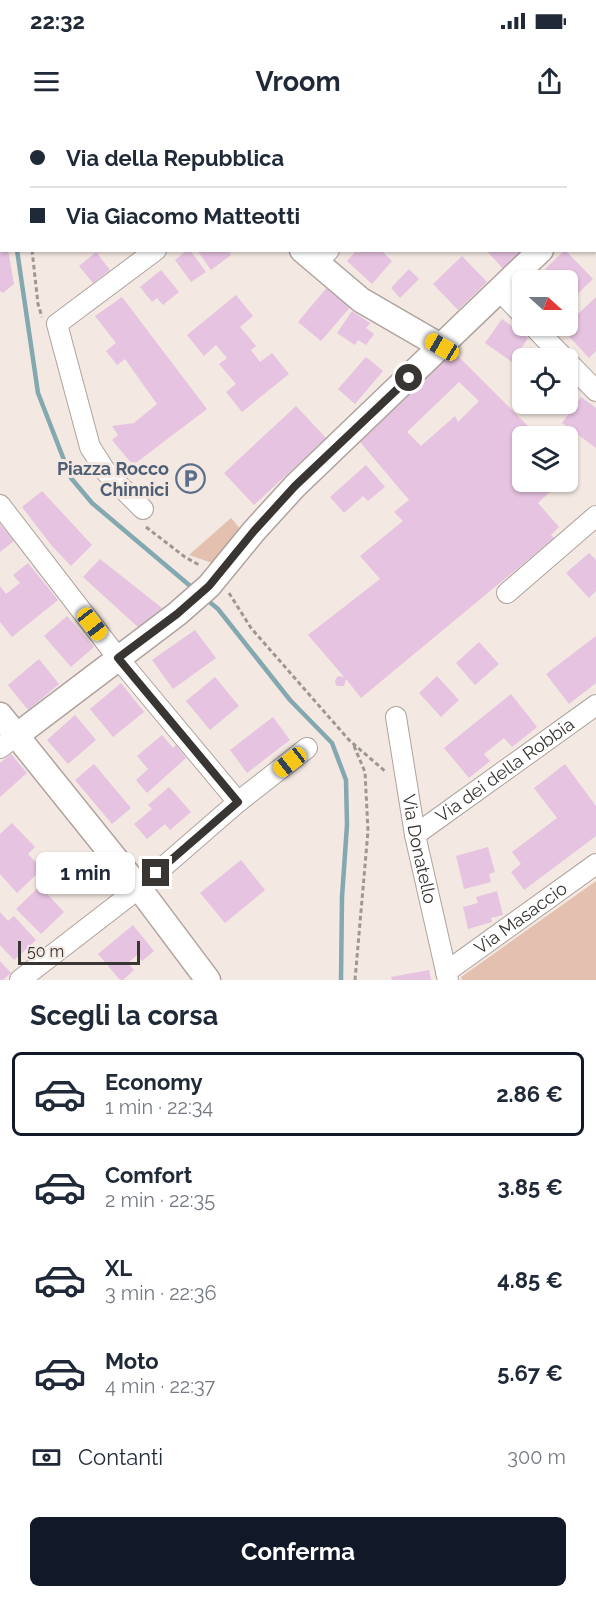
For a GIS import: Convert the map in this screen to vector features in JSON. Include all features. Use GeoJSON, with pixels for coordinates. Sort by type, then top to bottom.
{"type":"FeatureCollection","features":[{"type":"Feature","properties":{"kind":"street"},"geometry":{"type":"LineString","coordinates":[[143,509],[106,472],[90,447],[57,324],[153,252]]}},
{"type":"Feature","properties":{"kind":"street"},"geometry":{"type":"LineString","coordinates":[[8,742],[177,614],[209,586],[295,486],[539,252]]}},
{"type":"Feature","properties":{"kind":"street"},"geometry":{"type":"LineString","coordinates":[[316,255],[361,300],[442,347]]}},
{"type":"Feature","properties":{"kind":"street"},"geometry":{"type":"LineString","coordinates":[[499,290],[512,304]]}},
{"type":"Feature","properties":{"kind":"street"},"geometry":{"type":"LineString","coordinates":[[543,336],[554,348]]}},
{"type":"Feature","properties":{"kind":"street"},"geometry":{"type":"LineString","coordinates":[[578,373],[596,392]]}},
{"type":"Feature","properties":{"kind":"street"},"geometry":{"type":"LineString","coordinates":[[0,505],[118,658],[238,802]]}},
{"type":"Feature","properties":{"kind":"street"},"geometry":{"type":"LineString","coordinates":[[507,593],[596,516]]}},
{"type":"Feature","properties":{"kind":"street","name":"Via dei della Robbia"},"geometry":{"type":"LineString","coordinates":[[415,835],[595,706]]}},
{"type":"Feature","properties":{"kind":"street"},"geometry":{"type":"LineString","coordinates":[[0,715],[8,742],[139,888],[208,980]]}},
{"type":"Feature","properties":{"kind":"street","name":"Via Donatello"},"geometry":{"type":"LineString","coordinates":[[396,717],[415,835],[447,976]]}},
{"type":"Feature","properties":{"kind":"street"},"geometry":{"type":"LineString","coordinates":[[20,980],[139,888],[238,802],[307,748]]}},
{"type":"Feature","properties":{"kind":"street","name":"Via Masaccio"},"geometry":{"type":"LineString","coordinates":[[447,976],[596,864]]}},
{"type":"Feature","properties":{"kind":"path"},"geometry":{"type":"LineString","coordinates":[[218,576],[251,628],[354,744],[387,773]]}},
{"type":"Feature","properties":{"kind":"path"},"geometry":{"type":"LineString","coordinates":[[354,744],[365,772],[368,831],[355,980]]}},
{"type":"Feature","properties":{"kind":"shaded area"},"geometry":{"type":"Polygon","coordinates":[[[231,518],[242,531],[215,564],[189,555],[231,518]]]}},
{"type":"Feature","properties":{"kind":"shaded area"},"geometry":{"type":"Polygon","coordinates":[[[596,881],[596,980],[462,980],[461,977],[596,881]]]}},
{"type":"Feature","properties":{"kind":"building"},"geometry":{"type":"Polygon","coordinates":[[[0,252],[8,252],[14,284],[3,293],[0,291],[0,252]]]}},
{"type":"Feature","properties":{"kind":"building"},"geometry":{"type":"Polygon","coordinates":[[[96,252],[110,270],[93,283],[79,266],[96,252]]]}},
{"type":"Feature","properties":{"kind":"building"},"geometry":{"type":"Polygon","coordinates":[[[185,252],[191,252],[206,272],[191,282],[175,260],[185,252]]]}},
{"type":"Feature","properties":{"kind":"building"},"geometry":{"type":"Polygon","coordinates":[[[198,252],[229,252],[231,255],[211,270],[198,252]]]}},
{"type":"Feature","properties":{"kind":"building"},"geometry":{"type":"Polygon","coordinates":[[[355,252],[383,252],[392,261],[372,284],[347,261],[355,252]]]}},
{"type":"Feature","properties":{"kind":"building"},"geometry":{"type":"Polygon","coordinates":[[[488,252],[524,252],[504,270],[488,252]]]}},
{"type":"Feature","properties":{"kind":"building"},"geometry":{"type":"Polygon","coordinates":[[[563,252],[567,252],[593,279],[578,293],[578,270],[546,270],[563,252]]]}},
{"type":"Feature","properties":{"kind":"building"},"geometry":{"type":"Polygon","coordinates":[[[462,256],[487,282],[458,310],[433,284],[462,256]]]}},
{"type":"Feature","properties":{"kind":"building"},"geometry":{"type":"Polygon","coordinates":[[[409,269],[419,279],[400,298],[391,288],[409,269]]]}},
{"type":"Feature","properties":{"kind":"building"},"geometry":{"type":"Polygon","coordinates":[[[161,270],[179,292],[163,305],[157,298],[152,302],[140,287],[161,270]]]}},
{"type":"Feature","properties":{"kind":"building"},"geometry":{"type":"Polygon","coordinates":[[[329,285],[352,305],[321,341],[298,322],[329,285]]]}},
{"type":"Feature","properties":{"kind":"building"},"geometry":{"type":"Polygon","coordinates":[[[236,295],[253,316],[240,327],[256,346],[251,350],[260,362],[272,353],[289,374],[242,412],[226,392],[236,384],[219,364],[227,358],[216,345],[204,356],[187,335],[236,295]]]}},
{"type":"Feature","properties":{"kind":"building"},"geometry":{"type":"Polygon","coordinates":[[[122,297],[207,409],[133,465],[112,440],[118,435],[112,426],[134,423],[157,404],[125,359],[117,365],[106,351],[116,343],[95,316],[122,297]]]}},
{"type":"Feature","properties":{"kind":"building"},"geometry":{"type":"Polygon","coordinates":[[[596,297],[596,351],[589,358],[569,336],[578,336],[578,314],[596,297]]]}},
{"type":"Feature","properties":{"kind":"building"},"geometry":{"type":"Polygon","coordinates":[[[352,311],[370,323],[366,328],[374,334],[366,345],[358,340],[355,345],[337,333],[352,311]]]}},
{"type":"Feature","properties":{"kind":"building"},"geometry":{"type":"Polygon","coordinates":[[[502,319],[512,326],[512,336],[528,338],[521,348],[512,348],[512,362],[485,343],[502,319]]]}},
{"type":"Feature","properties":{"kind":"building"},"geometry":{"type":"Polygon","coordinates":[[[454,352],[512,410],[512,414],[516,414],[528,426],[512,426],[512,492],[550,492],[538,503],[559,527],[551,535],[554,538],[361,698],[346,679],[344,686],[337,686],[336,678],[344,677],[308,635],[380,579],[360,556],[403,521],[394,512],[409,500],[360,442],[454,352]],[[459,382],[407,432],[421,446],[455,416],[458,422],[479,401],[459,382]]]}},
{"type":"Feature","properties":{"kind":"building"},"geometry":{"type":"Polygon","coordinates":[[[366,357],[383,371],[355,404],[338,389],[366,357]]]}},
{"type":"Feature","properties":{"kind":"building"},"geometry":{"type":"Polygon","coordinates":[[[581,397],[596,408],[596,448],[578,435],[578,426],[566,426],[562,423],[569,414],[578,414],[578,401],[581,397]]]}},
{"type":"Feature","properties":{"kind":"building"},"geometry":{"type":"Polygon","coordinates":[[[296,406],[326,438],[254,505],[224,473],[296,406]]]}},
{"type":"Feature","properties":{"kind":"building"},"geometry":{"type":"Polygon","coordinates":[[[366,465],[385,487],[368,501],[363,496],[344,513],[330,497],[366,465]]]}},
{"type":"Feature","properties":{"kind":"building"},"geometry":{"type":"Polygon","coordinates":[[[42,491],[92,545],[71,566],[52,546],[22,507],[42,491]]]}},
{"type":"Feature","properties":{"kind":"building"},"geometry":{"type":"Polygon","coordinates":[[[0,524],[14,541],[0,552],[0,524]]]}},
{"type":"Feature","properties":{"kind":"building"},"geometry":{"type":"Polygon","coordinates":[[[589,553],[596,560],[596,591],[589,598],[566,573],[589,553]]]}},
{"type":"Feature","properties":{"kind":"building"},"geometry":{"type":"Polygon","coordinates":[[[100,559],[162,608],[139,628],[83,577],[100,559]]]}},
{"type":"Feature","properties":{"kind":"building"},"geometry":{"type":"Polygon","coordinates":[[[28,563],[58,600],[12,637],[0,622],[0,586],[6,594],[20,583],[13,575],[28,563]]]}},
{"type":"Feature","properties":{"kind":"building"},"geometry":{"type":"Polygon","coordinates":[[[67,616],[94,647],[71,667],[44,636],[67,616]]]}},
{"type":"Feature","properties":{"kind":"building"},"geometry":{"type":"Polygon","coordinates":[[[195,630],[216,658],[173,689],[152,660],[195,630]]]}},
{"type":"Feature","properties":{"kind":"building"},"geometry":{"type":"Polygon","coordinates":[[[596,636],[596,683],[569,704],[546,674],[596,636]]]}},
{"type":"Feature","properties":{"kind":"building"},"geometry":{"type":"Polygon","coordinates":[[[479,642],[499,664],[475,685],[456,663],[479,642]]]}},
{"type":"Feature","properties":{"kind":"building"},"geometry":{"type":"Polygon","coordinates":[[[39,659],[59,684],[28,710],[8,685],[39,659]]]}},
{"type":"Feature","properties":{"kind":"building"},"geometry":{"type":"Polygon","coordinates":[[[437,676],[459,700],[441,717],[419,693],[437,676]]]}},
{"type":"Feature","properties":{"kind":"building"},"geometry":{"type":"Polygon","coordinates":[[[215,677],[239,706],[210,730],[186,701],[215,677]]]}},
{"type":"Feature","properties":{"kind":"building"},"geometry":{"type":"Polygon","coordinates":[[[121,683],[144,712],[113,737],[90,709],[121,683]]]}},
{"type":"Feature","properties":{"kind":"building"},"geometry":{"type":"Polygon","coordinates":[[[511,694],[537,727],[512,747],[504,738],[484,754],[490,761],[469,778],[444,748],[511,694]]]}},
{"type":"Feature","properties":{"kind":"building"},"geometry":{"type":"Polygon","coordinates":[[[75,715],[96,740],[68,764],[47,740],[75,715]]]}},
{"type":"Feature","properties":{"kind":"building"},"geometry":{"type":"Polygon","coordinates":[[[273,717],[290,740],[247,773],[230,750],[273,717]]]}},
{"type":"Feature","properties":{"kind":"building"},"geometry":{"type":"Polygon","coordinates":[[[162,735],[173,748],[176,745],[186,758],[147,793],[136,780],[148,769],[137,756],[162,735]]]}},
{"type":"Feature","properties":{"kind":"building"},"geometry":{"type":"Polygon","coordinates":[[[11,754],[27,773],[0,797],[0,763],[11,754]]]}},
{"type":"Feature","properties":{"kind":"building"},"geometry":{"type":"Polygon","coordinates":[[[94,764],[131,808],[112,824],[75,780],[94,764]]]}},
{"type":"Feature","properties":{"kind":"building"},"geometry":{"type":"Polygon","coordinates":[[[565,764],[596,806],[596,836],[524,890],[511,872],[521,864],[512,852],[557,818],[534,788],[565,764]]]}},
{"type":"Feature","properties":{"kind":"building"},"geometry":{"type":"Polygon","coordinates":[[[169,787],[191,812],[170,830],[165,824],[147,839],[134,824],[152,809],[148,805],[169,787]]]}},
{"type":"Feature","properties":{"kind":"building"},"geometry":{"type":"Polygon","coordinates":[[[12,823],[35,847],[28,854],[42,869],[17,893],[0,874],[0,834],[12,823]]]}},
{"type":"Feature","properties":{"kind":"building"},"geometry":{"type":"Polygon","coordinates":[[[488,847],[495,872],[489,874],[491,882],[464,889],[456,856],[488,847]]]}},
{"type":"Feature","properties":{"kind":"building"},"geometry":{"type":"Polygon","coordinates":[[[241,860],[265,890],[225,923],[200,893],[241,860]]]}},
{"type":"Feature","properties":{"kind":"building"},"geometry":{"type":"Polygon","coordinates":[[[40,886],[64,912],[41,934],[16,909],[40,886]]]}},
{"type":"Feature","properties":{"kind":"building"},"geometry":{"type":"Polygon","coordinates":[[[497,891],[503,915],[491,918],[492,922],[468,929],[463,907],[478,903],[476,897],[497,891]]]}},
{"type":"Feature","properties":{"kind":"building"},"geometry":{"type":"Polygon","coordinates":[[[0,912],[8,921],[14,916],[36,940],[14,960],[0,945],[0,912]]]}},
{"type":"Feature","properties":{"kind":"building"},"geometry":{"type":"Polygon","coordinates":[[[133,925],[154,951],[142,961],[137,955],[128,963],[134,970],[120,980],[98,954],[133,925]]]}},
{"type":"Feature","properties":{"kind":"building"},"geometry":{"type":"Polygon","coordinates":[[[0,961],[11,973],[3,980],[0,980],[0,961]]]}},
{"type":"Feature","properties":{"kind":"building"},"geometry":{"type":"Polygon","coordinates":[[[429,970],[431,980],[392,980],[391,977],[429,970]]]}},
{"type":"Feature","properties":{"kind":"waterway"},"geometry":{"type":"LineString","coordinates":[[17,252],[38,393],[71,478],[92,503],[195,590]]}},
{"type":"Feature","properties":{"kind":"waterway"},"geometry":{"type":"LineString","coordinates":[[206,599],[218,609],[290,700],[332,743],[346,780],[347,825],[342,897],[341,980]]}},
{"type":"Feature","properties":{"kind":"place","name":"Piazza Rocco Chinnici"},"geometry":{"type":"Point","coordinates":[190,479]}},
{"type":"Feature","properties":{"kind":"route"},"geometry":{"type":"LineString","coordinates":[[156,873],[238,802],[118,658],[177,614],[209,586],[295,486],[409,378]]}}]}
